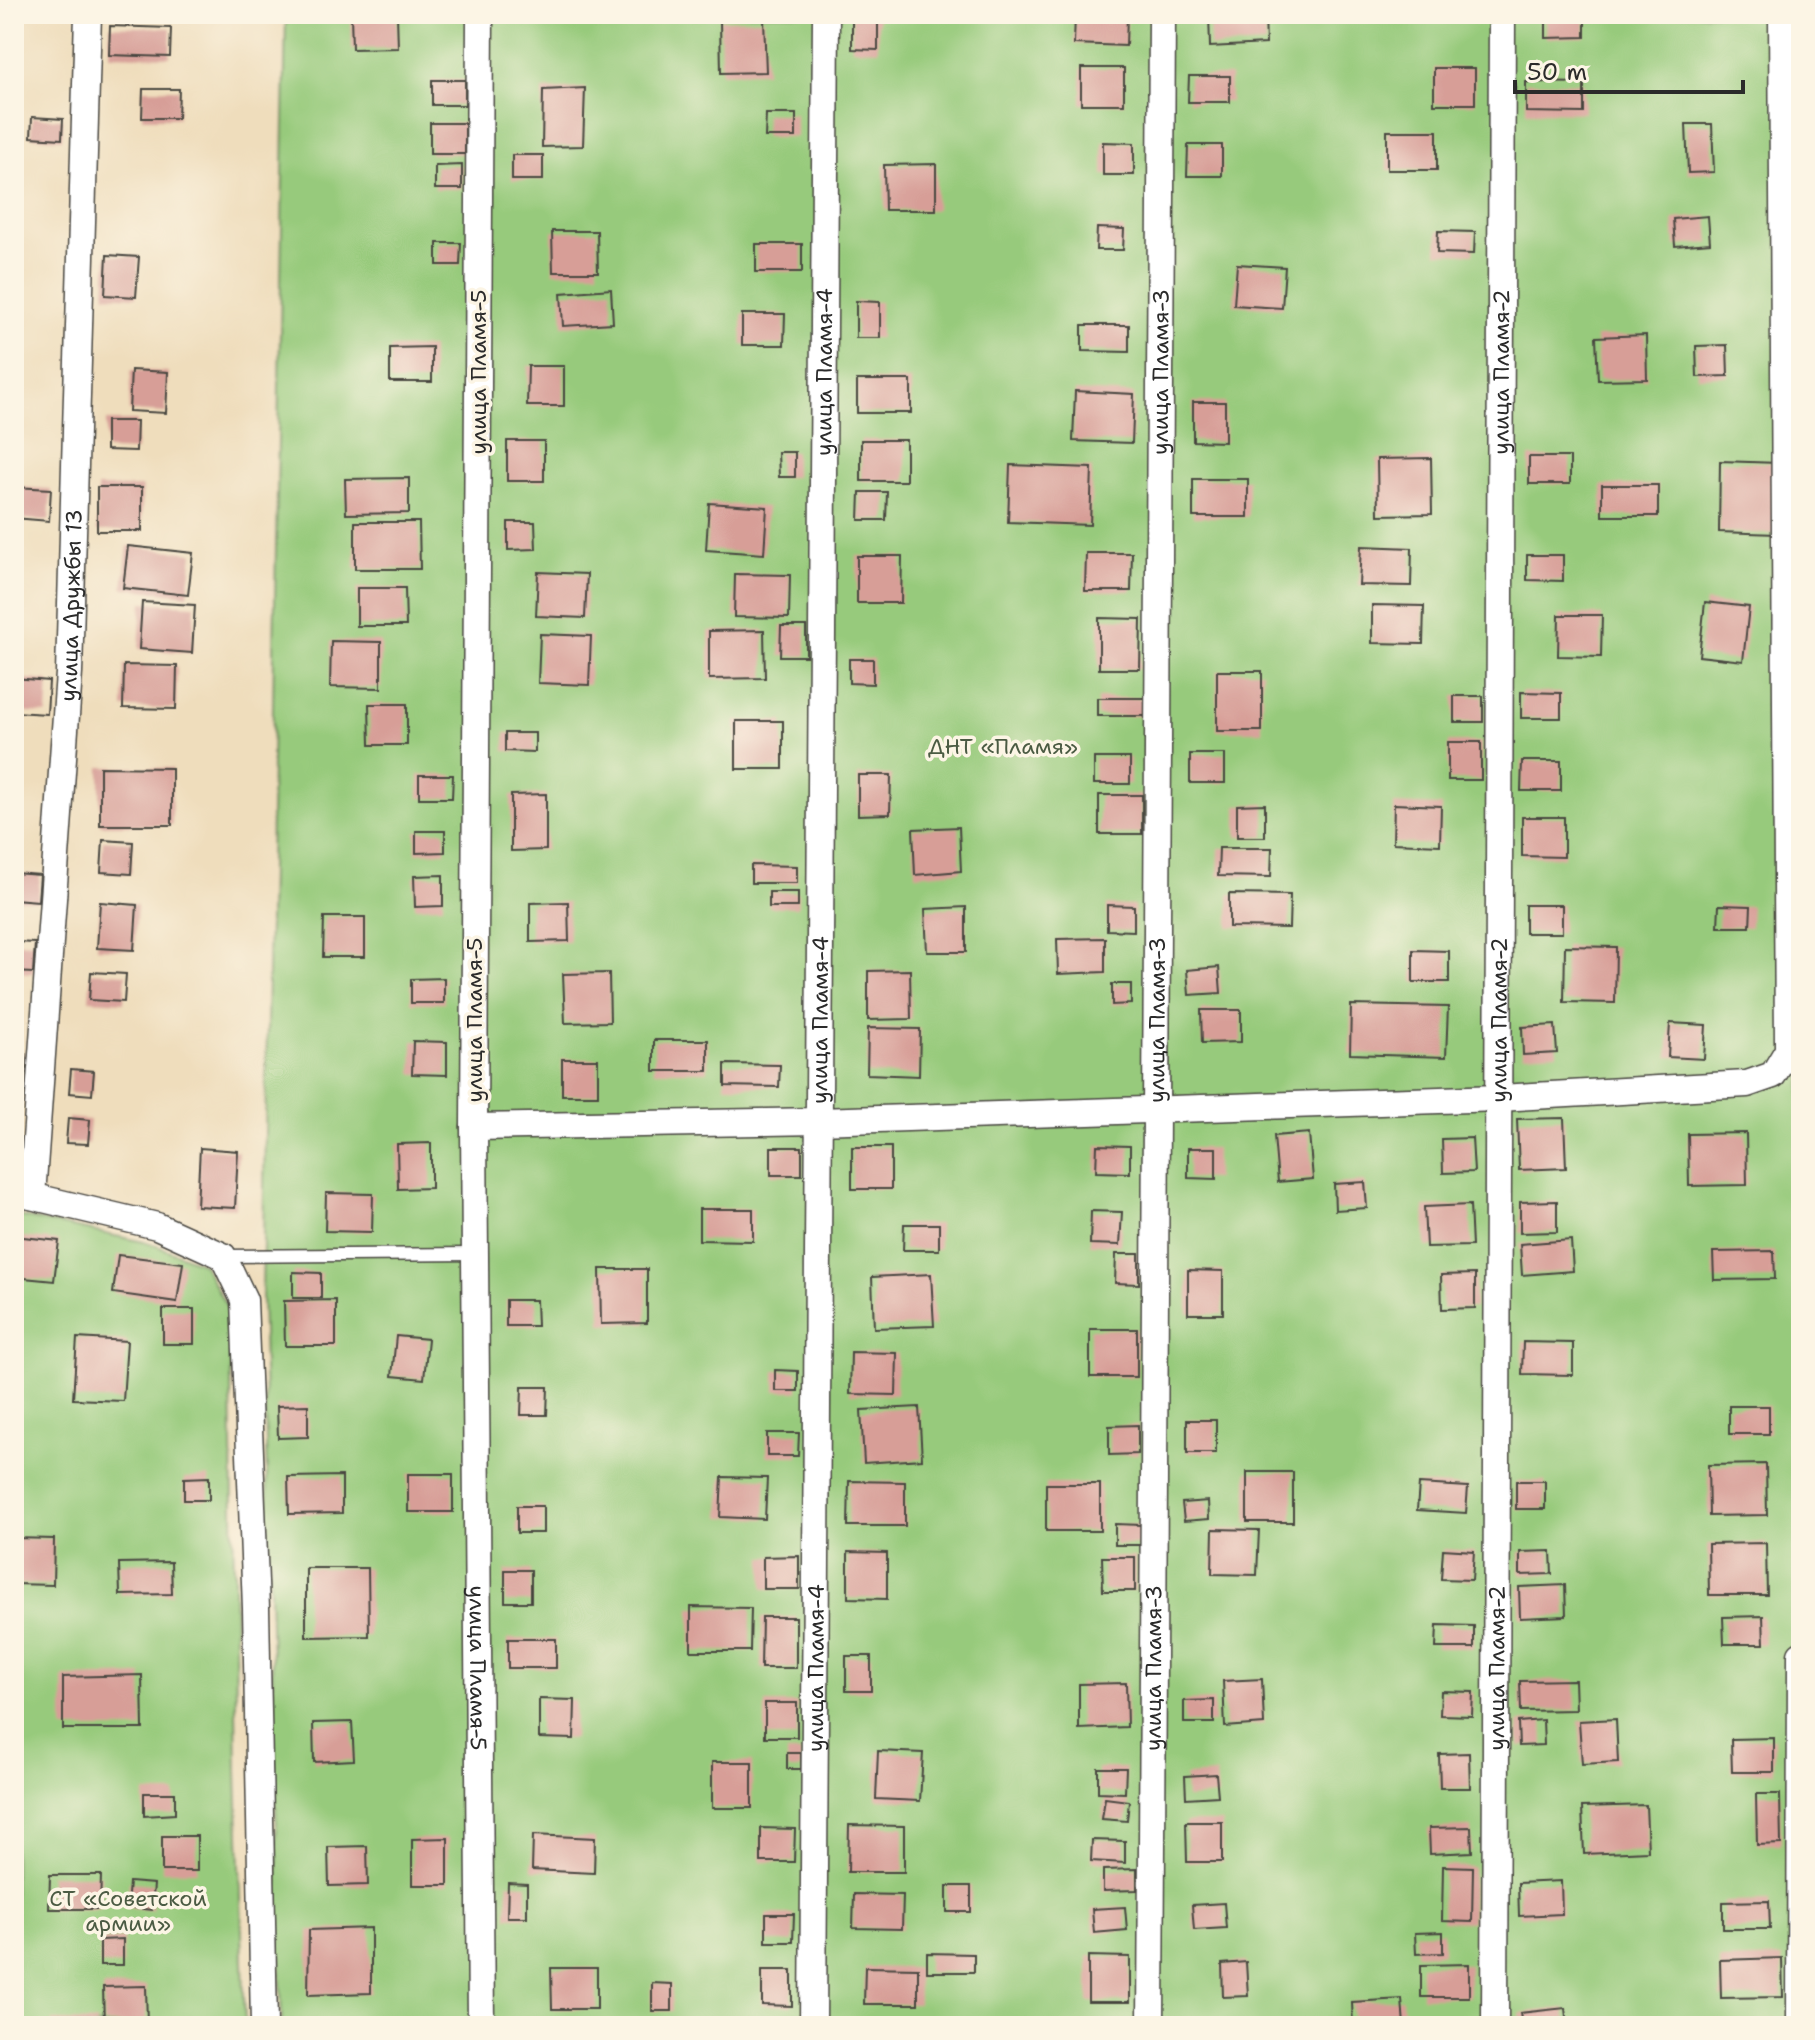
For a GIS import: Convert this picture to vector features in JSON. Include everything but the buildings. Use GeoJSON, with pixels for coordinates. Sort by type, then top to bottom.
{"type":"FeatureCollection","features":[{"type":"Feature","properties":{"kind":"street","name":"улица Дружбы 13"},"geometry":{"type":"LineString","coordinates":[[23,1194],[69,673],[88,14]]}},
{"type":"Feature","properties":{"kind":"street","name":"улица Пламя-5"},"geometry":{"type":"LineString","coordinates":[[480,14],[474,1127],[481,2026]]}},
{"type":"Feature","properties":{"kind":"street","name":"улица Пламя-4"},"geometry":{"type":"LineString","coordinates":[[813,2026],[826,14]]}},
{"type":"Feature","properties":{"kind":"street","name":"улица Пламя-3"},"geometry":{"type":"LineString","coordinates":[[1151,2026],[1162,14]]}},
{"type":"Feature","properties":{"kind":"street","name":"улица Пламя-2"},"geometry":{"type":"LineString","coordinates":[[1495,2026],[1502,14]]}},
{"type":"Feature","properties":{"kind":"street"},"geometry":{"type":"LineString","coordinates":[[474,1127],[819,1121],[1499,1098],[1747,1084],[1773,1075],[1788,1050],[1782,14]]}},
{"type":"Feature","properties":{"kind":"street"},"geometry":{"type":"LineString","coordinates":[[23,1194],[157,1226],[223,1256],[244,1300],[256,1608],[264,2026]]}},
{"type":"Feature","properties":{"kind":"street"},"geometry":{"type":"LineString","coordinates":[[1800,2026],[1801,1655]]}},
{"type":"Feature","properties":{"kind":"lane"},"geometry":{"type":"LineString","coordinates":[[223,1256],[476,1254]]}},
{"type":"Feature","properties":{"kind":"green space","name":"ДНТ «Пламя»"},"geometry":{"type":"Polygon","coordinates":[[[286,14],[1801,14],[1801,2026],[282,2026],[262,1295],[286,14]]]}},
{"type":"Feature","properties":{"kind":"green space","name":"СТ «Советской армии»"},"geometry":{"type":"Polygon","coordinates":[[[14,1215],[149,1243],[202,1263],[230,1312],[237,1771],[245,2026],[14,2026],[14,1215]]]}}]}
